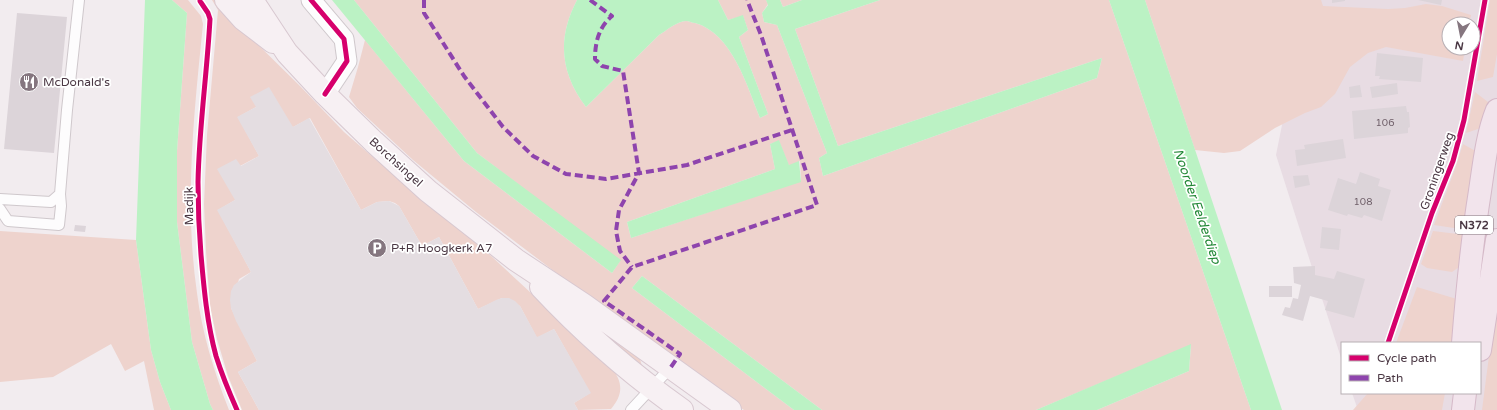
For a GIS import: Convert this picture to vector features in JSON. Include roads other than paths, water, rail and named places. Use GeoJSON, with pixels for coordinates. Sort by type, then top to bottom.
{"type":"FeatureCollection","features":[{"type":"Feature","properties":{"kind":"main road","name":"Borchsingel"},"geometry":{"type":"LineString","coordinates":[[226,0],[243,19],[287,52]]}},
{"type":"Feature","properties":{"kind":"main road","name":"Borchsingel"},"geometry":{"type":"LineString","coordinates":[[252,0],[287,52],[325,94],[374,142],[428,191],[516,260],[584,305],[730,410]]}},
{"type":"Feature","properties":{"kind":"main road","name":"N372"},"geometry":{"type":"LineString","coordinates":[[1463,342],[1467,284],[1473,233],[1483,166],[1493,119],[1497,110]]}},
{"type":"Feature","properties":{"kind":"main road","name":"N372"},"geometry":{"type":"LineString","coordinates":[[1481,344],[1497,240]]}},
{"type":"Feature","properties":{"kind":"main road","name":"Borchsingel"},"geometry":{"type":"LineString","coordinates":[[516,260],[573,320],[631,372],[682,410]]}},
{"type":"Feature","properties":{"kind":"main road"},"geometry":{"type":"LineString","coordinates":[[1463,410],[1465,394]]}},
{"type":"Feature","properties":{"kind":"street"},"geometry":{"type":"LineString","coordinates":[[312,0],[344,39],[347,61],[325,94]]}},
{"type":"Feature","properties":{"kind":"lane"},"geometry":{"type":"LineString","coordinates":[[0,209],[8,221],[59,225],[67,110],[79,0]]}},
{"type":"Feature","properties":{"kind":"lane"},"geometry":{"type":"LineString","coordinates":[[0,199],[51,202],[60,194]]}},
{"type":"Feature","properties":{"kind":"lane"},"geometry":{"type":"LineString","coordinates":[[631,410],[671,367]]}},
{"type":"Feature","properties":{"kind":"water"},"geometry":{"type":"Polygon","coordinates":[[[145,0],[172,0],[187,13],[177,151],[177,222],[192,342],[213,410],[171,410],[160,382],[151,350],[136,240],[145,0]]]}},
{"type":"Feature","properties":{"kind":"water"},"geometry":{"type":"Polygon","coordinates":[[[332,0],[354,0],[477,153],[621,260],[612,273],[464,161],[332,0]]]}},
{"type":"Feature","properties":{"kind":"water"},"geometry":{"type":"Polygon","coordinates":[[[577,0],[718,0],[728,20],[743,15],[748,30],[739,37],[768,114],[760,118],[736,62],[719,38],[708,29],[686,21],[675,24],[659,35],[586,107],[577,94],[571,81],[566,68],[564,55],[566,28],[577,0]]]}},
{"type":"Feature","properties":{"kind":"water"},"geometry":{"type":"Polygon","coordinates":[[[766,0],[780,0],[783,7],[802,0],[880,0],[795,29],[838,146],[1102,58],[1097,78],[823,176],[819,158],[827,153],[777,25],[764,22],[762,13],[768,5],[766,0]]]}},
{"type":"Feature","properties":{"kind":"water","name":"Noorder Eelderdiep"},"geometry":{"type":"Polygon","coordinates":[[[1109,0],[1145,0],[1282,410],[1251,410],[1109,0]]]}},
{"type":"Feature","properties":{"kind":"water"},"geometry":{"type":"Polygon","coordinates":[[[779,140],[789,165],[799,161],[801,182],[631,238],[627,222],[775,169],[770,144],[779,140]]]}},
{"type":"Feature","properties":{"kind":"water"},"geometry":{"type":"Polygon","coordinates":[[[642,276],[822,410],[794,410],[632,288],[642,276]]]}},
{"type":"Feature","properties":{"kind":"water"},"geometry":{"type":"Polygon","coordinates":[[[1191,344],[1189,371],[1097,410],[1036,410],[1191,344]]]}},
{"type":"Feature","properties":{"kind":"place","name":"McDonald's"},"geometry":{"type":"Point","coordinates":[29,82]}},
{"type":"Feature","properties":{"kind":"place","name":"P+R Hoogkerk A7"},"geometry":{"type":"Point","coordinates":[377,248]}}]}
